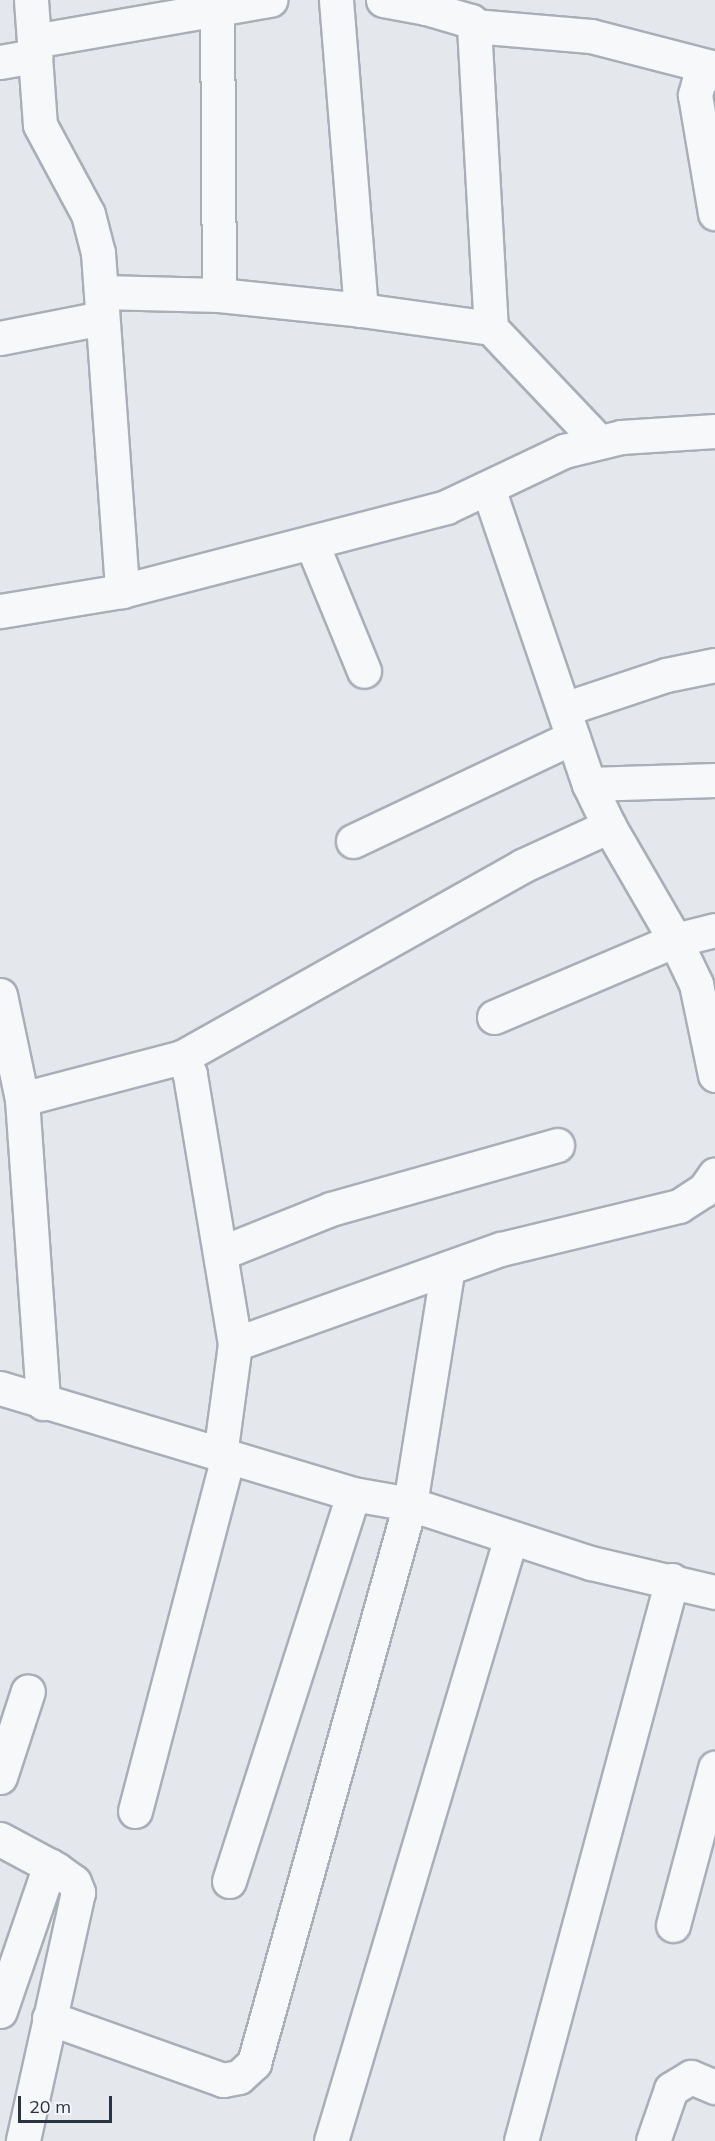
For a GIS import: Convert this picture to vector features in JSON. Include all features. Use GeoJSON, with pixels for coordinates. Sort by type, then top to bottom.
{"type":"FeatureCollection","features":[{"type":"Feature","properties":{"kind":"street"},"geometry":{"type":"LineString","coordinates":[[31,0],[40,125],[88,214],[102,305],[122,591]]}},
{"type":"Feature","properties":{"kind":"street"},"geometry":{"type":"LineString","coordinates":[[0,62],[35,49],[217,7],[270,0]]}},
{"type":"Feature","properties":{"kind":"street"},"geometry":{"type":"LineString","coordinates":[[336,0],[361,310]]}},
{"type":"Feature","properties":{"kind":"street"},"geometry":{"type":"LineString","coordinates":[[383,0],[426,4],[471,21],[474,26],[491,328]]}},
{"type":"Feature","properties":{"kind":"street"},"geometry":{"type":"LineString","coordinates":[[217,7],[219,295]]}},
{"type":"Feature","properties":{"kind":"street"},"geometry":{"type":"LineString","coordinates":[[474,26],[591,36],[715,69]]}},
{"type":"Feature","properties":{"kind":"street"},"geometry":{"type":"LineString","coordinates":[[715,69],[699,81],[695,95],[715,213]]}},
{"type":"Feature","properties":{"kind":"street"},"geometry":{"type":"LineString","coordinates":[[0,338],[102,305],[219,295],[361,310],[491,328],[599,442]]}},
{"type":"Feature","properties":{"kind":"street"},"geometry":{"type":"LineString","coordinates":[[0,611],[122,591],[312,544],[446,507],[564,451],[599,442],[715,431]]}},
{"type":"Feature","properties":{"kind":"street"},"geometry":{"type":"LineString","coordinates":[[488,488],[589,784],[609,826],[675,940],[696,984],[714,1066]]}},
{"type":"Feature","properties":{"kind":"street"},"geometry":{"type":"LineString","coordinates":[[312,544],[364,671]]}},
{"type":"Feature","properties":{"kind":"street"},"geometry":{"type":"LineString","coordinates":[[353,841],[569,723],[666,675],[715,665]]}},
{"type":"Feature","properties":{"kind":"street"},"geometry":{"type":"LineString","coordinates":[[589,784],[715,780]]}},
{"type":"Feature","properties":{"kind":"street"},"geometry":{"type":"LineString","coordinates":[[22,1099],[182,1058],[522,866],[609,826]]}},
{"type":"Feature","properties":{"kind":"street"},"geometry":{"type":"LineString","coordinates":[[494,1017],[675,940],[715,930]]}},
{"type":"Feature","properties":{"kind":"street"},"geometry":{"type":"LineString","coordinates":[[2,1015],[22,1099],[43,1403]]}},
{"type":"Feature","properties":{"kind":"street"},"geometry":{"type":"LineString","coordinates":[[135,1811],[224,1456],[235,1344],[221,1253],[182,1058]]}},
{"type":"Feature","properties":{"kind":"street"},"geometry":{"type":"LineString","coordinates":[[221,1253],[331,1209],[557,1145]]}},
{"type":"Feature","properties":{"kind":"street"},"geometry":{"type":"LineString","coordinates":[[235,1344],[501,1249],[679,1206],[704,1190],[715,1174]]}},
{"type":"Feature","properties":{"kind":"street"},"geometry":{"type":"LineString","coordinates":[[49,2018],[223,2080],[239,2077],[254,2063],[410,1504],[448,1268]]}},
{"type":"Feature","properties":{"kind":"street"},"geometry":{"type":"LineString","coordinates":[[0,1388],[43,1403],[353,1494],[410,1504],[510,1539],[715,1592]]}},
{"type":"Feature","properties":{"kind":"street"},"geometry":{"type":"LineString","coordinates":[[229,1881],[353,1494]]}},
{"type":"Feature","properties":{"kind":"street"},"geometry":{"type":"LineString","coordinates":[[331,2141],[510,1539]]}},
{"type":"Feature","properties":{"kind":"street"},"geometry":{"type":"LineString","coordinates":[[521,2141],[672,1580]]}},
{"type":"Feature","properties":{"kind":"street"},"geometry":{"type":"LineString","coordinates":[[0,1778],[28,1691]]}},
{"type":"Feature","properties":{"kind":"street"},"geometry":{"type":"LineString","coordinates":[[673,1925],[715,1768]]}},
{"type":"Feature","properties":{"kind":"street"},"geometry":{"type":"LineString","coordinates":[[0,1839],[50,1865],[74,1882],[78,1892],[23,2141]]}},
{"type":"Feature","properties":{"kind":"street"},"geometry":{"type":"LineString","coordinates":[[0,2011],[50,1865]]}},
{"type":"Feature","properties":{"kind":"street"},"geometry":{"type":"LineString","coordinates":[[653,2141],[671,2089],[691,2078],[715,2087]]}}]}
